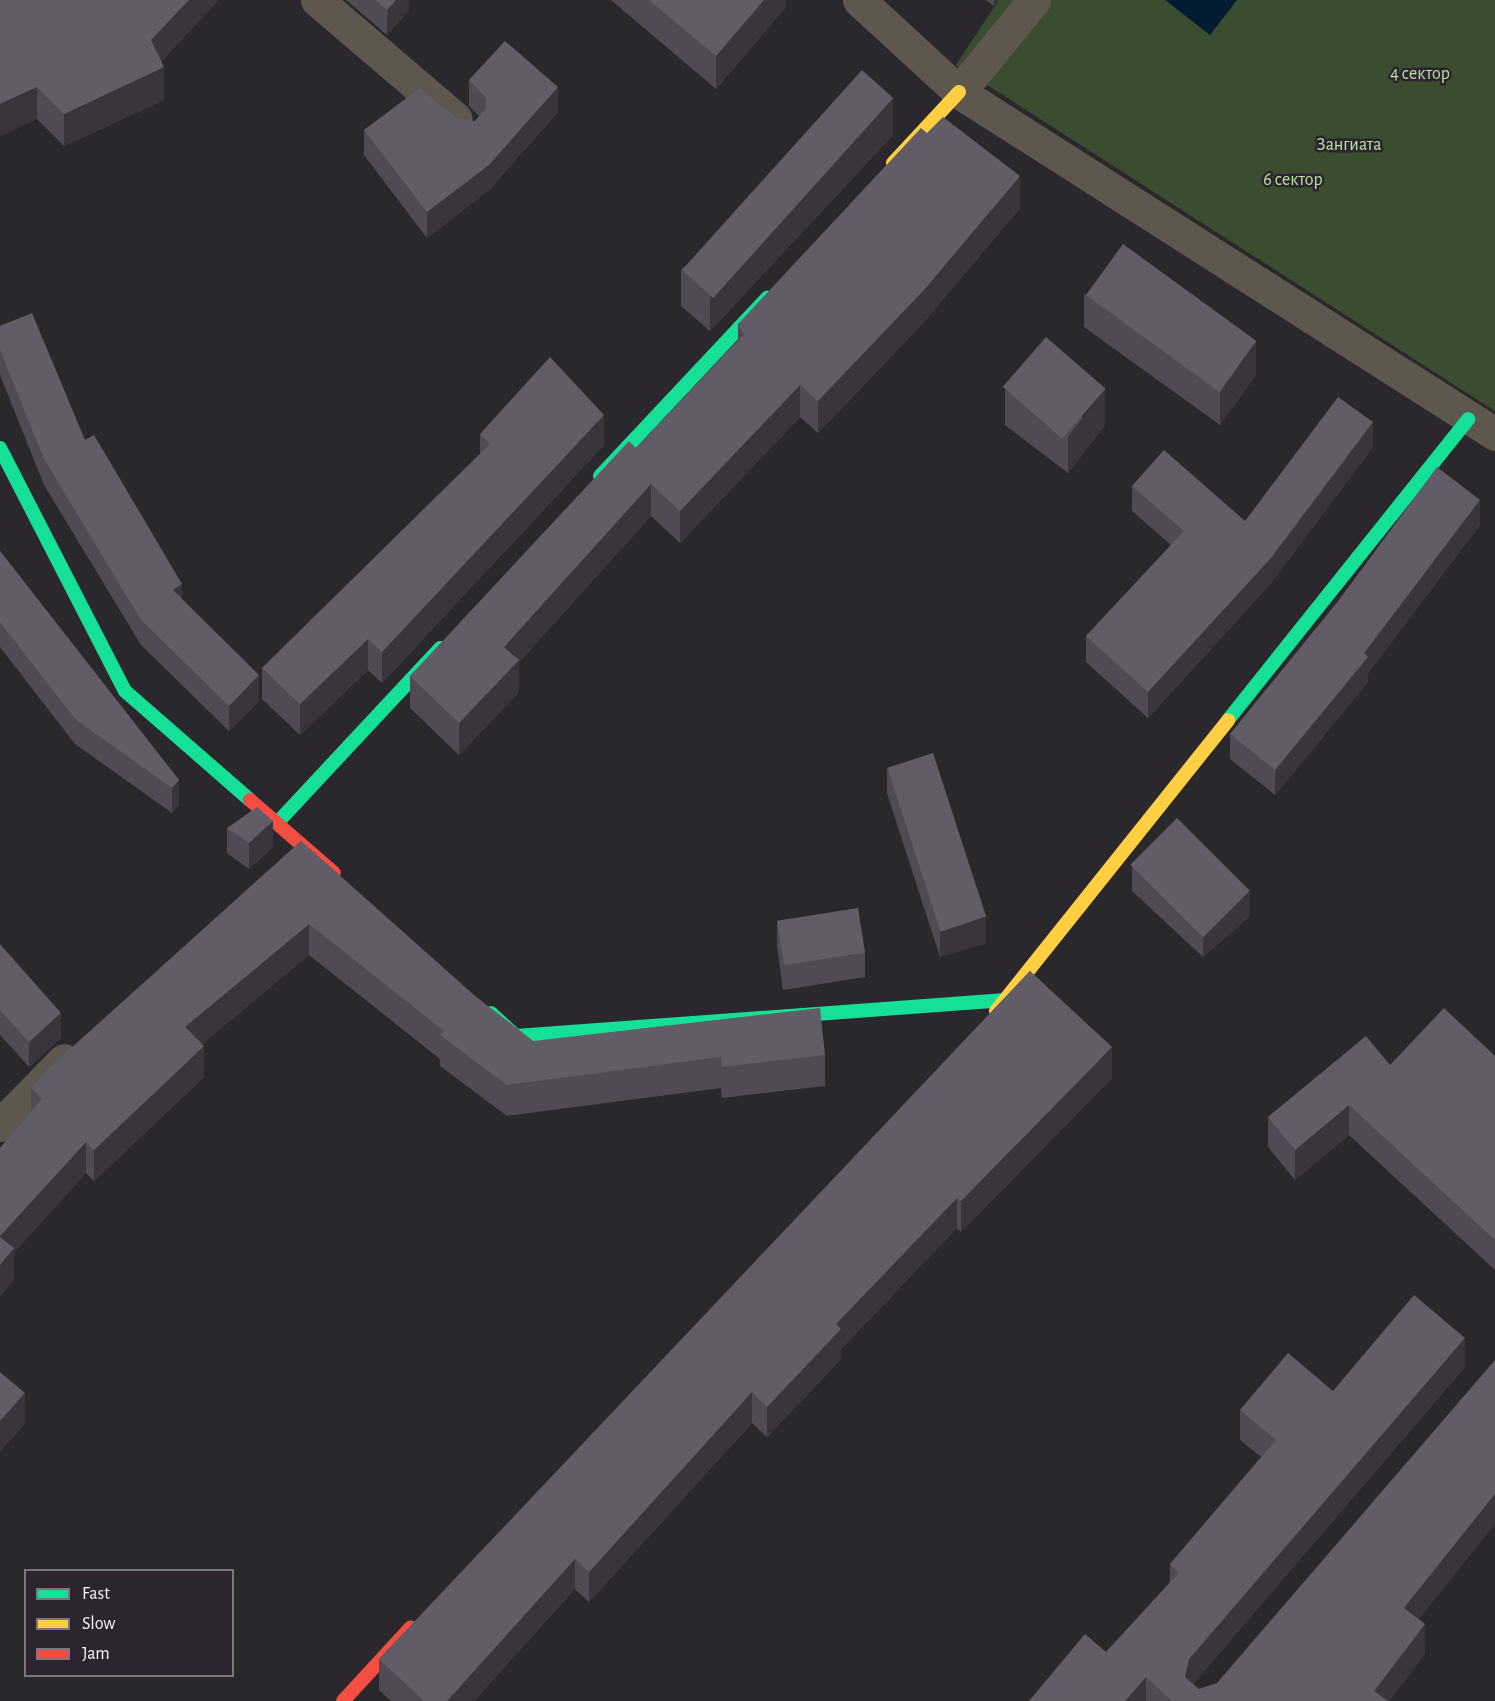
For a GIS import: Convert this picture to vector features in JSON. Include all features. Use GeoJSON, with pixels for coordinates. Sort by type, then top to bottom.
{"type":"FeatureCollection","features":[{"type":"Feature","properties":{"kind":"street"},"geometry":{"type":"LineString","coordinates":[[317,0],[468,129]]}},
{"type":"Feature","properties":{"kind":"street"},"geometry":{"type":"LineString","coordinates":[[859,0],[959,92],[1481,427],[1006,1000],[981,1026]]}},
{"type":"Feature","properties":{"kind":"street"},"geometry":{"type":"LineString","coordinates":[[878,179],[959,92],[1034,0]]}},
{"type":"Feature","properties":{"kind":"street"},"geometry":{"type":"LineString","coordinates":[[586,492],[780,283]]}},
{"type":"Feature","properties":{"kind":"street"},"geometry":{"type":"LineString","coordinates":[[0,448],[125,691],[348,884]]}},
{"type":"Feature","properties":{"kind":"street"},"geometry":{"type":"LineString","coordinates":[[278,822],[448,639]]}},
{"type":"Feature","properties":{"kind":"street"},"geometry":{"type":"LineString","coordinates":[[279,868],[303,845]]}},
{"type":"Feature","properties":{"kind":"street"},"geometry":{"type":"LineString","coordinates":[[480,1004],[516,1036],[1006,1000]]}},
{"type":"Feature","properties":{"kind":"street"},"geometry":{"type":"LineString","coordinates":[[0,1125],[89,1039]]}},
{"type":"Feature","properties":{"kind":"street"},"geometry":{"type":"LineString","coordinates":[[343,1701],[423,1614]]}},
{"type":"Feature","properties":{"kind":"green space","name":"Зангиата"},"geometry":{"type":"Polygon","coordinates":[[[999,0],[1495,0],[1495,411],[956,65],[999,0]]]}},
{"type":"Feature","properties":{"kind":"water"},"geometry":{"type":"Polygon","coordinates":[[[1165,0],[1237,0],[1210,35],[1165,0]]]}},
{"type":"Feature","properties":{"kind":"building"},"geometry":{"type":"Polygon","coordinates":[[[0,0],[189,0],[151,40],[164,67],[64,114],[37,87],[0,104],[0,0]]]}},
{"type":"Feature","properties":{"kind":"building"},"geometry":{"type":"Polygon","coordinates":[[[375,0],[396,0],[387,10],[375,0]]]}},
{"type":"Feature","properties":{"kind":"building"},"geometry":{"type":"Polygon","coordinates":[[[649,0],[764,0],[716,56],[649,0]]]}},
{"type":"Feature","properties":{"kind":"building"},"geometry":{"type":"Polygon","coordinates":[[[505,41],[558,87],[489,165],[427,212],[364,130],[420,88],[456,118],[475,121],[486,108],[486,98],[469,80],[505,41]]]}},
{"type":"Feature","properties":{"kind":"building"},"geometry":{"type":"Polygon","coordinates":[[[862,70],[893,98],[713,298],[682,270],[862,70]]]}},
{"type":"Feature","properties":{"kind":"building"},"geometry":{"type":"Polygon","coordinates":[[[943,117],[1020,176],[924,290],[818,401],[800,385],[680,511],[651,484],[504,647],[519,660],[459,723],[410,676],[629,441],[636,448],[744,334],[738,324],[921,128],[927,133],[943,117]]]}},
{"type":"Feature","properties":{"kind":"building"},"geometry":{"type":"Polygon","coordinates":[[[1123,244],[1256,341],[1219,392],[1086,295],[1123,244]]]}},
{"type":"Feature","properties":{"kind":"building"},"geometry":{"type":"Polygon","coordinates":[[[32,313],[85,440],[94,435],[182,584],[173,590],[259,675],[229,706],[141,620],[44,459],[0,350],[0,326],[32,313]]]}},
{"type":"Feature","properties":{"kind":"building"},"geometry":{"type":"Polygon","coordinates":[[[1046,337],[1106,389],[1062,439],[1003,387],[1046,337]]]}},
{"type":"Feature","properties":{"kind":"building"},"geometry":{"type":"Polygon","coordinates":[[[550,357],[604,415],[382,652],[368,639],[300,704],[262,668],[490,444],[480,434],[550,357]]]}},
{"type":"Feature","properties":{"kind":"building"},"geometry":{"type":"Polygon","coordinates":[[[1338,397],[1373,422],[1271,558],[1148,692],[1086,636],[1184,531],[1132,486],[1164,450],[1245,521],[1338,397]]]}},
{"type":"Feature","properties":{"kind":"building"},"geometry":{"type":"Polygon","coordinates":[[[1437,467],[1480,500],[1364,653],[1368,657],[1275,770],[1230,734],[1339,600],[1437,467]]]}},
{"type":"Feature","properties":{"kind":"building"},"geometry":{"type":"Polygon","coordinates":[[[0,551],[179,780],[172,788],[75,719],[0,622],[0,551]]]}},
{"type":"Feature","properties":{"kind":"building"},"geometry":{"type":"Polygon","coordinates":[[[933,753],[986,917],[941,931],[887,768],[933,753]]]}},
{"type":"Feature","properties":{"kind":"building"},"geometry":{"type":"Polygon","coordinates":[[[257,807],[273,821],[249,843],[227,828],[257,807]]]}},
{"type":"Feature","properties":{"kind":"building"},"geometry":{"type":"Polygon","coordinates":[[[1177,818],[1250,891],[1203,938],[1130,865],[1177,818]]]}},
{"type":"Feature","properties":{"kind":"building"},"geometry":{"type":"Polygon","coordinates":[[[301,841],[475,996],[533,1041],[820,1008],[825,1055],[722,1067],[721,1057],[507,1085],[440,1035],[444,1031],[309,924],[185,1027],[204,1046],[94,1150],[86,1142],[0,1236],[0,1148],[42,1099],[31,1088],[49,1068],[301,841]]]}},
{"type":"Feature","properties":{"kind":"building"},"geometry":{"type":"Polygon","coordinates":[[[858,908],[865,952],[784,965],[777,921],[858,908]]]}},
{"type":"Feature","properties":{"kind":"building"},"geometry":{"type":"Polygon","coordinates":[[[0,944],[61,1013],[29,1042],[0,1010],[0,944]]]}},
{"type":"Feature","properties":{"kind":"building"},"geometry":{"type":"Polygon","coordinates":[[[1030,971],[1112,1047],[961,1201],[957,1198],[836,1324],[841,1329],[767,1407],[752,1392],[589,1572],[575,1559],[447,1701],[424,1701],[379,1659],[1030,971]]]}},
{"type":"Feature","properties":{"kind":"building"},"geometry":{"type":"Polygon","coordinates":[[[1444,1008],[1495,1056],[1495,1240],[1349,1105],[1295,1150],[1268,1117],[1366,1036],[1390,1065],[1444,1008]]]}},
{"type":"Feature","properties":{"kind":"building"},"geometry":{"type":"Polygon","coordinates":[[[0,1237],[14,1248],[0,1265],[0,1237]]]}},
{"type":"Feature","properties":{"kind":"building"},"geometry":{"type":"Polygon","coordinates":[[[1414,1295],[1465,1338],[1189,1659],[1185,1677],[1199,1689],[1217,1683],[1495,1360],[1495,1494],[1404,1608],[1425,1624],[1374,1691],[1388,1701],[1172,1701],[1146,1677],[1125,1701],[1029,1701],[1085,1634],[1106,1652],[1179,1573],[1170,1564],[1276,1440],[1240,1410],[1288,1353],[1333,1391],[1414,1295]]]}},
{"type":"Feature","properties":{"kind":"building"},"geometry":{"type":"Polygon","coordinates":[[[0,1372],[25,1393],[0,1421],[0,1372]]]}},
{"type":"Feature","properties":{"kind":"traffic: fast"},"geometry":{"type":"LineString","coordinates":[[600,476],[768,297]]}},
{"type":"Feature","properties":{"kind":"traffic: fast"},"geometry":{"type":"LineString","coordinates":[[1228,720],[1468,419]]}},
{"type":"Feature","properties":{"kind":"traffic: fast"},"geometry":{"type":"LineString","coordinates":[[0,448],[125,691],[250,800]]}},
{"type":"Feature","properties":{"kind":"traffic: fast"},"geometry":{"type":"LineString","coordinates":[[278,822],[440,648]]}},
{"type":"Feature","properties":{"kind":"traffic: fast"},"geometry":{"type":"LineString","coordinates":[[491,1013],[516,1036],[1006,1000]]}},
{"type":"Feature","properties":{"kind":"traffic: slow"},"geometry":{"type":"LineString","coordinates":[[893,163],[959,92]]}},
{"type":"Feature","properties":{"kind":"traffic: slow"},"geometry":{"type":"LineString","coordinates":[[996,1011],[1228,720]]}},
{"type":"Feature","properties":{"kind":"traffic: jam"},"geometry":{"type":"LineString","coordinates":[[250,800],[334,873]]}},
{"type":"Feature","properties":{"kind":"traffic: jam"},"geometry":{"type":"LineString","coordinates":[[343,1701],[411,1627]]}},
{"type":"Feature","properties":{"kind":"park label","name":"4 сектор"},"geometry":{"type":"Point","coordinates":[1420,74]}},
{"type":"Feature","properties":{"kind":"park label","name":"6 сектор"},"geometry":{"type":"Point","coordinates":[1293,180]}}]}
